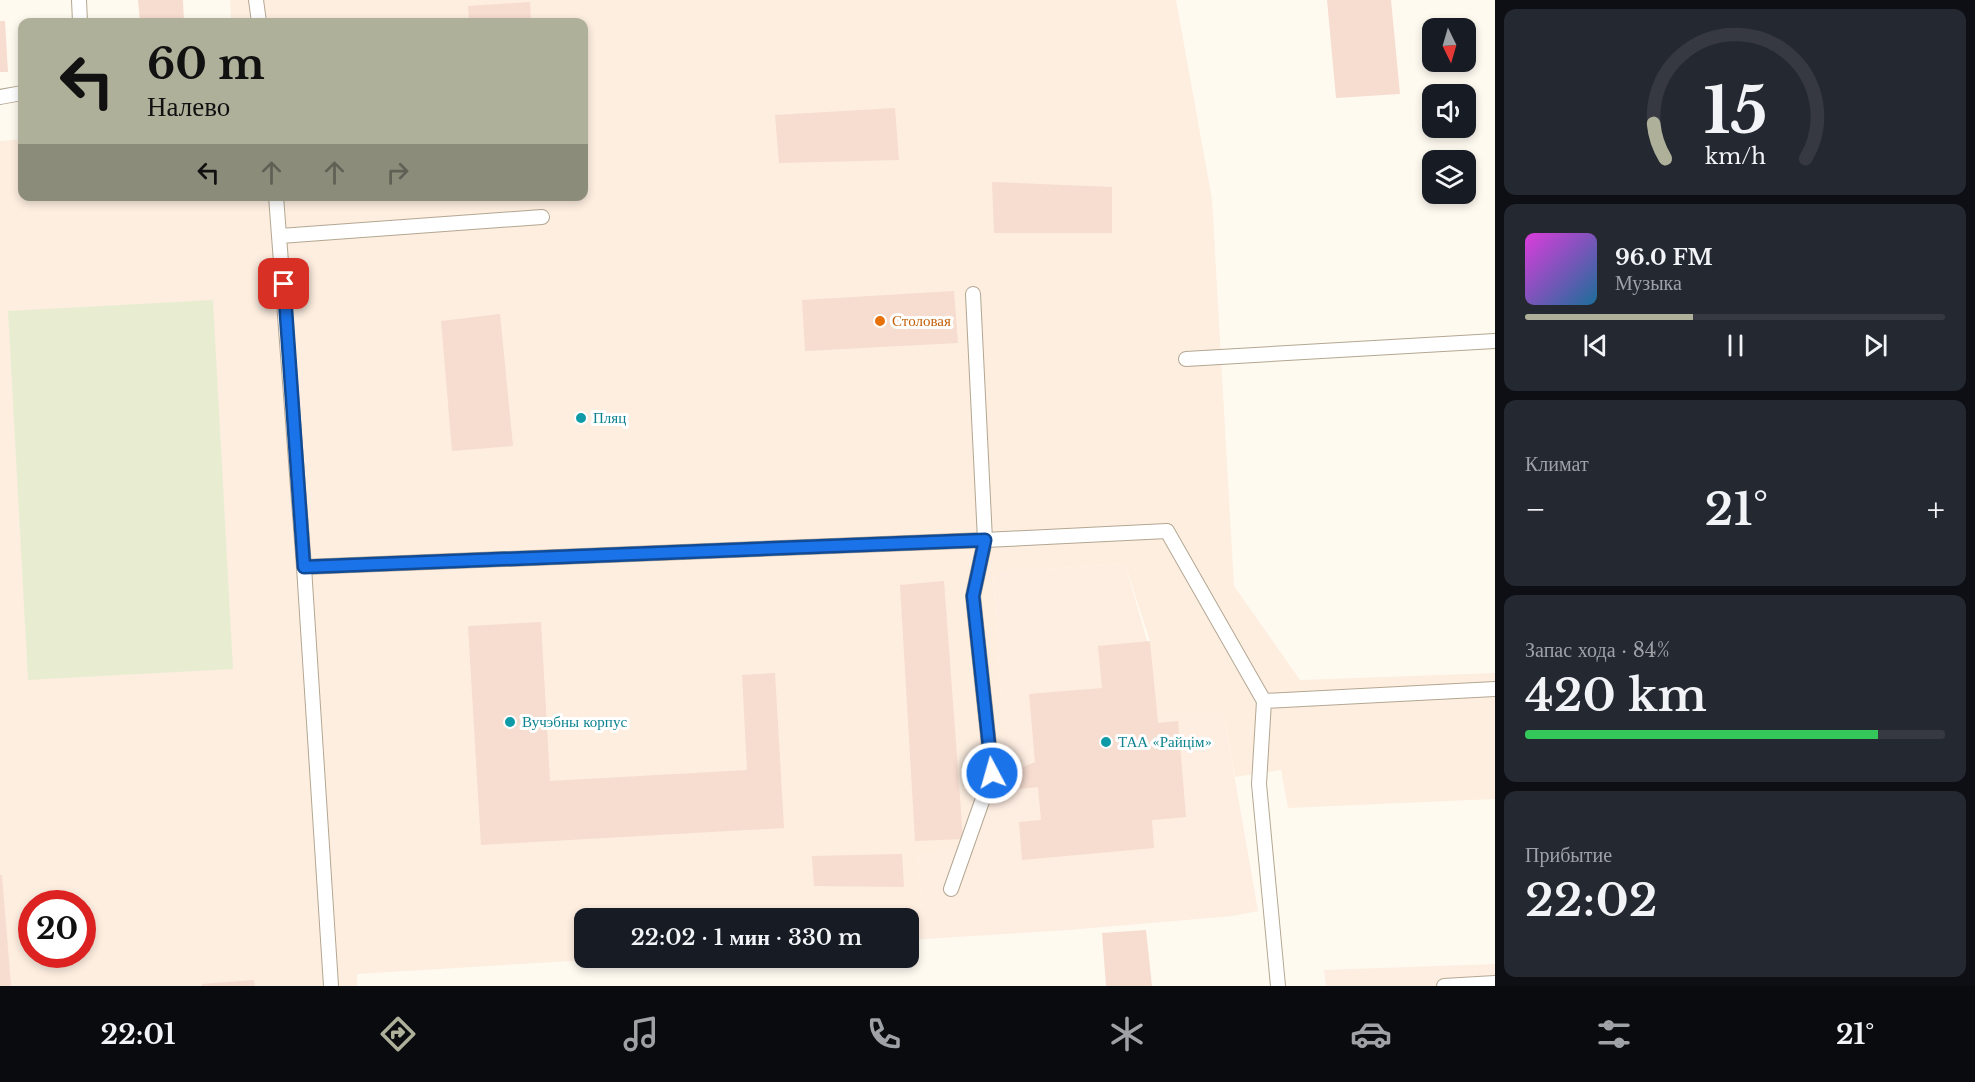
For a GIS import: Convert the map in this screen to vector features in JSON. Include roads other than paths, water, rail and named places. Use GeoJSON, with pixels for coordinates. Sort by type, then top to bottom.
{"type":"FeatureCollection","features":[{"type":"Feature","properties":{"kind":"lane"},"geometry":{"type":"LineString","coordinates":[[80,0],[80,18]]}},
{"type":"Feature","properties":{"kind":"lane"},"geometry":{"type":"LineString","coordinates":[[256,0],[258,18]]}},
{"type":"Feature","properties":{"kind":"lane"},"geometry":{"type":"LineString","coordinates":[[0,97],[18,94]]}},
{"type":"Feature","properties":{"kind":"lane"},"geometry":{"type":"LineString","coordinates":[[276,201],[304,567],[330,986]]}},
{"type":"Feature","properties":{"kind":"lane"},"geometry":{"type":"LineString","coordinates":[[280,236],[542,216]]}},
{"type":"Feature","properties":{"kind":"lane"},"geometry":{"type":"LineString","coordinates":[[951,889],[992,773],[973,596],[985,540],[973,294]]}},
{"type":"Feature","properties":{"kind":"lane"},"geometry":{"type":"LineString","coordinates":[[1186,359],[1495,341]]}},
{"type":"Feature","properties":{"kind":"lane"},"geometry":{"type":"LineString","coordinates":[[304,567],[1167,531],[1264,701],[1259,784],[1278,986]]}},
{"type":"Feature","properties":{"kind":"lane"},"geometry":{"type":"LineString","coordinates":[[1264,701],[1495,689]]}},
{"type":"Feature","properties":{"kind":"lane"},"geometry":{"type":"LineString","coordinates":[[1444,986],[1495,983]]}},
{"type":"Feature","properties":{"kind":"place","name":"Столовая"},"geometry":{"type":"Point","coordinates":[880,321]}},
{"type":"Feature","properties":{"kind":"place","name":"Пляц"},"geometry":{"type":"Point","coordinates":[581,418]}},
{"type":"Feature","properties":{"kind":"place","name":"Вучэбны корпус"},"geometry":{"type":"Point","coordinates":[510,722]}},
{"type":"Feature","properties":{"kind":"place","name":"ТАА «Райцім»"},"geometry":{"type":"Point","coordinates":[1106,742]}}]}
